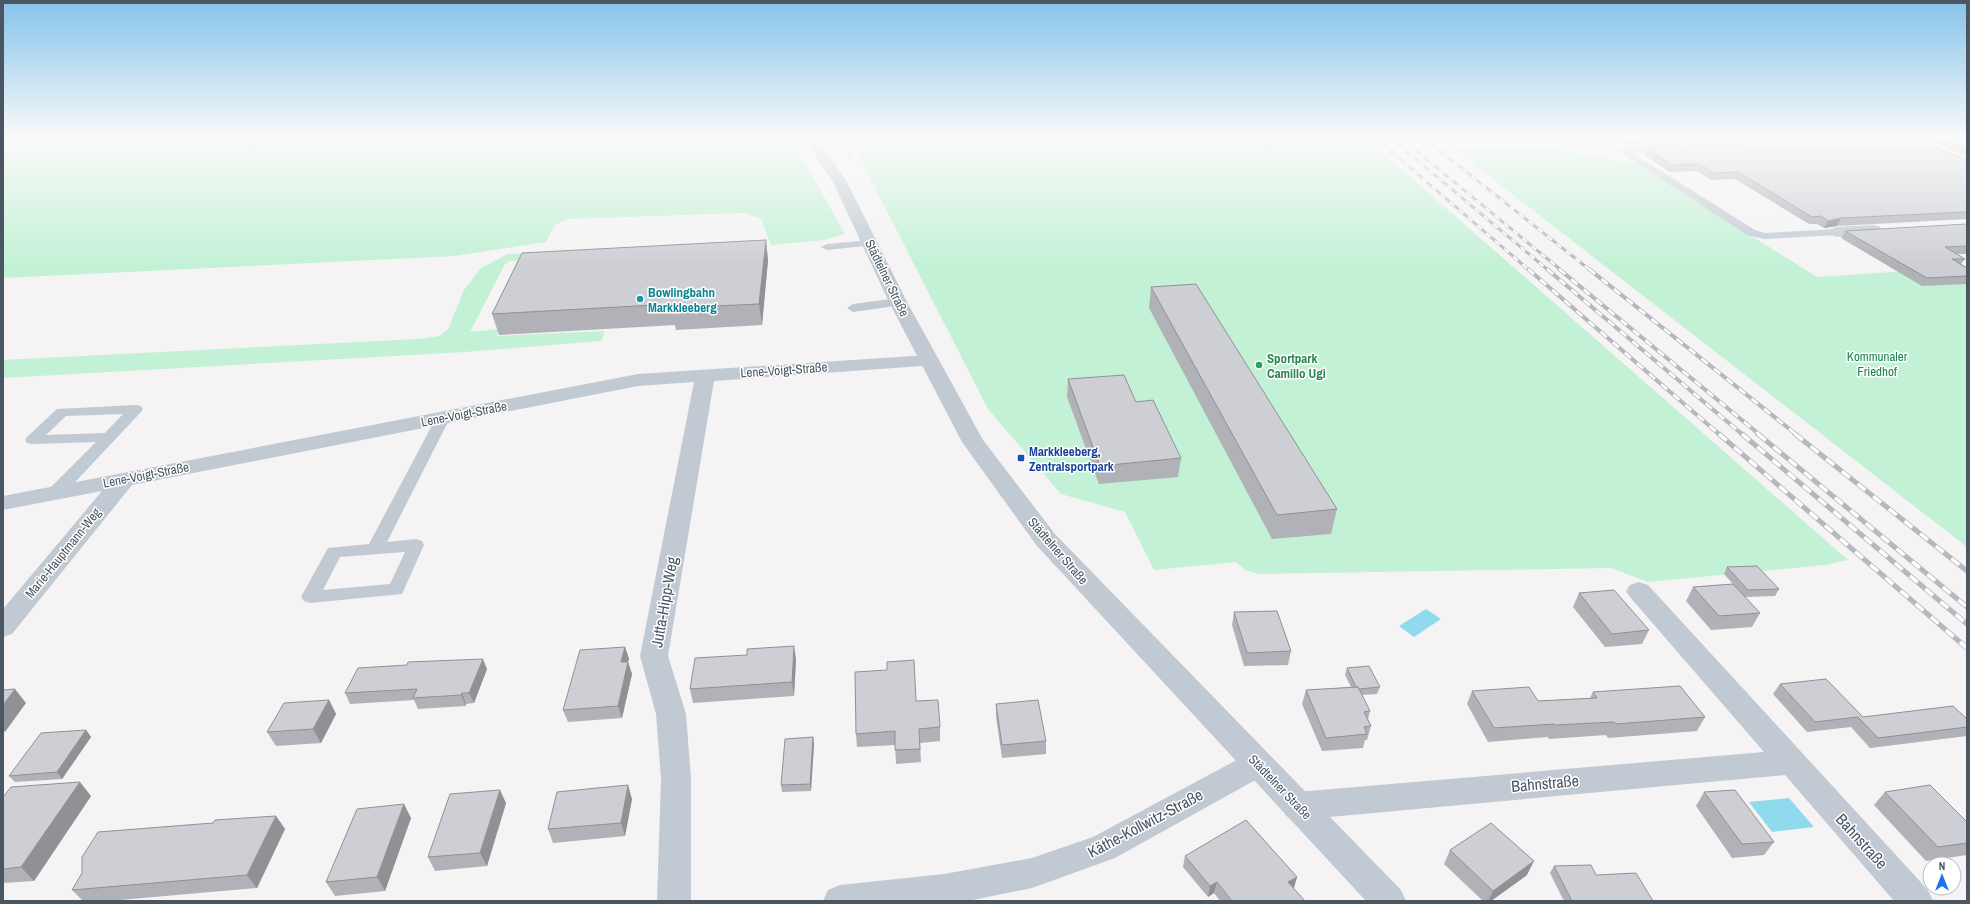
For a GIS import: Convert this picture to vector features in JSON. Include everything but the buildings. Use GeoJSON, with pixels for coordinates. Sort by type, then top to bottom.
{"type":"FeatureCollection","features":[{"type":"Feature","properties":{"kind":"street","name":"Städtelner Straße"},"geometry":{"type":"LineString","coordinates":[[839,181],[898,302],[973,442],[1046,540],[1257,764],[1389,901]]}},
{"type":"Feature","properties":{"kind":"street"},"geometry":{"type":"LineString","coordinates":[[1836,232],[1890,229]]}},
{"type":"Feature","properties":{"kind":"street","name":"Lene-Voigt-Straße"},"geometry":{"type":"LineString","coordinates":[[3,503],[638,380],[929,361]]}},
{"type":"Feature","properties":{"kind":"street","name":"Jutta-Hipp-Weg"},"geometry":{"type":"LineString","coordinates":[[674,901],[675,764],[671,714],[654,656],[705,376]]}},
{"type":"Feature","properties":{"kind":"street","name":"Marie-Hauptmann-Weg"},"geometry":{"type":"LineString","coordinates":[[3,627],[124,480]]}},
{"type":"Feature","properties":{"kind":"street","name":"Bahnstraße"},"geometry":{"type":"LineString","coordinates":[[1639,591],[1916,901]]}},
{"type":"Feature","properties":{"kind":"street","name":"Bahnstraße"},"geometry":{"type":"LineString","coordinates":[[1297,806],[1792,762]]}},
{"type":"Feature","properties":{"kind":"street","name":"Käthe-Kollwitz-Straße"},"geometry":{"type":"LineString","coordinates":[[840,901],[944,890],[1032,873],[1103,848],[1257,764]]}},
{"type":"Feature","properties":{"kind":"lane"},"geometry":{"type":"LineString","coordinates":[[1670,181],[1751,233],[1765,236],[1836,232]]}},
{"type":"Feature","properties":{"kind":"lane"},"geometry":{"type":"LineString","coordinates":[[827,247],[870,243]]}},
{"type":"Feature","properties":{"kind":"lane"},"geometry":{"type":"LineString","coordinates":[[853,308],[898,302]]}},
{"type":"Feature","properties":{"kind":"lane"},"geometry":{"type":"LineString","coordinates":[[55,493],[136,409],[62,412],[32,440],[108,437]]}},
{"type":"Feature","properties":{"kind":"lane"},"geometry":{"type":"LineString","coordinates":[[375,549],[443,418]]}},
{"type":"Feature","properties":{"kind":"lane"},"geometry":{"type":"LineString","coordinates":[[416,546],[396,590],[310,597],[334,552],[375,549],[416,546]]}},
{"type":"Feature","properties":{"kind":"green space"},"geometry":{"type":"Polygon","coordinates":[[[3,181],[816,181],[845,234],[824,240],[771,245],[761,219],[744,213],[567,219],[555,225],[546,242],[454,256],[3,278],[3,181]]]}},
{"type":"Feature","properties":{"kind":"green space","name":"Sportpark Camillo Ugi"},"geometry":{"type":"Polygon","coordinates":[[[872,181],[1415,181],[1848,560],[1825,565],[1648,582],[1611,568],[1259,574],[1245,570],[1236,562],[1154,570],[1125,512],[1061,494],[988,409],[872,181]]]}},
{"type":"Feature","properties":{"kind":"green space","name":"Kommunaler Friedhof"},"geometry":{"type":"Polygon","coordinates":[[[1495,181],[1665,181],[1817,277],[1967,267],[1967,547],[1495,181]]]}},
{"type":"Feature","properties":{"kind":"green space"},"geometry":{"type":"Polygon","coordinates":[[[531,253],[527,260],[510,261],[505,264],[470,332],[499,329],[497,336],[605,331],[601,341],[465,352],[3,378],[3,360],[418,339],[440,336],[448,329],[464,290],[481,268],[508,254],[531,253]]]}},
{"type":"Feature","properties":{"kind":"water"},"geometry":{"type":"Polygon","coordinates":[[[1426,609],[1441,619],[1414,637],[1399,626],[1426,609]]]}},
{"type":"Feature","properties":{"kind":"water"},"geometry":{"type":"Polygon","coordinates":[[[1789,798],[1814,827],[1772,832],[1749,802],[1789,798]]]}},
{"type":"Feature","properties":{"kind":"railway"},"geometry":{"type":"LineString","coordinates":[[1426,181],[1529,270]]}},
{"type":"Feature","properties":{"kind":"railway"},"geometry":{"type":"LineString","coordinates":[[1442,181],[1548,270]]}},
{"type":"Feature","properties":{"kind":"railway"},"geometry":{"type":"LineString","coordinates":[[1453,181],[1561,270]]}},
{"type":"Feature","properties":{"kind":"railway"},"geometry":{"type":"LineString","coordinates":[[1478,181],[1590,270]]}},
{"type":"Feature","properties":{"kind":"railway"},"geometry":{"type":"LineString","coordinates":[[1528,269],[1720,435]]}},
{"type":"Feature","properties":{"kind":"railway"},"geometry":{"type":"LineString","coordinates":[[1547,269],[1743,435]]}},
{"type":"Feature","properties":{"kind":"railway"},"geometry":{"type":"LineString","coordinates":[[1559,269],[1760,435]]}},
{"type":"Feature","properties":{"kind":"railway"},"geometry":{"type":"LineString","coordinates":[[1589,269],[1797,435]]}},
{"type":"Feature","properties":{"kind":"railway"},"geometry":{"type":"LineString","coordinates":[[1719,434],[1961,643]]}},
{"type":"Feature","properties":{"kind":"railway"},"geometry":{"type":"LineString","coordinates":[[1742,434],[1967,624]]}},
{"type":"Feature","properties":{"kind":"railway"},"geometry":{"type":"LineString","coordinates":[[1758,434],[1967,607]]}},
{"type":"Feature","properties":{"kind":"railway"},"geometry":{"type":"LineString","coordinates":[[1795,434],[1967,571]]}},
{"type":"Feature","properties":{"kind":"railway"},"geometry":{"type":"LineString","coordinates":[[1960,642],[1967,648]]}},
{"type":"Feature","properties":{"kind":"place","name":"Bowlingbahn Markkleeberg"},"geometry":{"type":"Point","coordinates":[640,299]}},
{"type":"Feature","properties":{"kind":"place","name":"Sportpark Camillo Ugi"},"geometry":{"type":"Point","coordinates":[1259,365]}},
{"type":"Feature","properties":{"kind":"place","name":"Markkleeberg, Zentralsportpark"},"geometry":{"type":"Point","coordinates":[1021,458]}}]}
